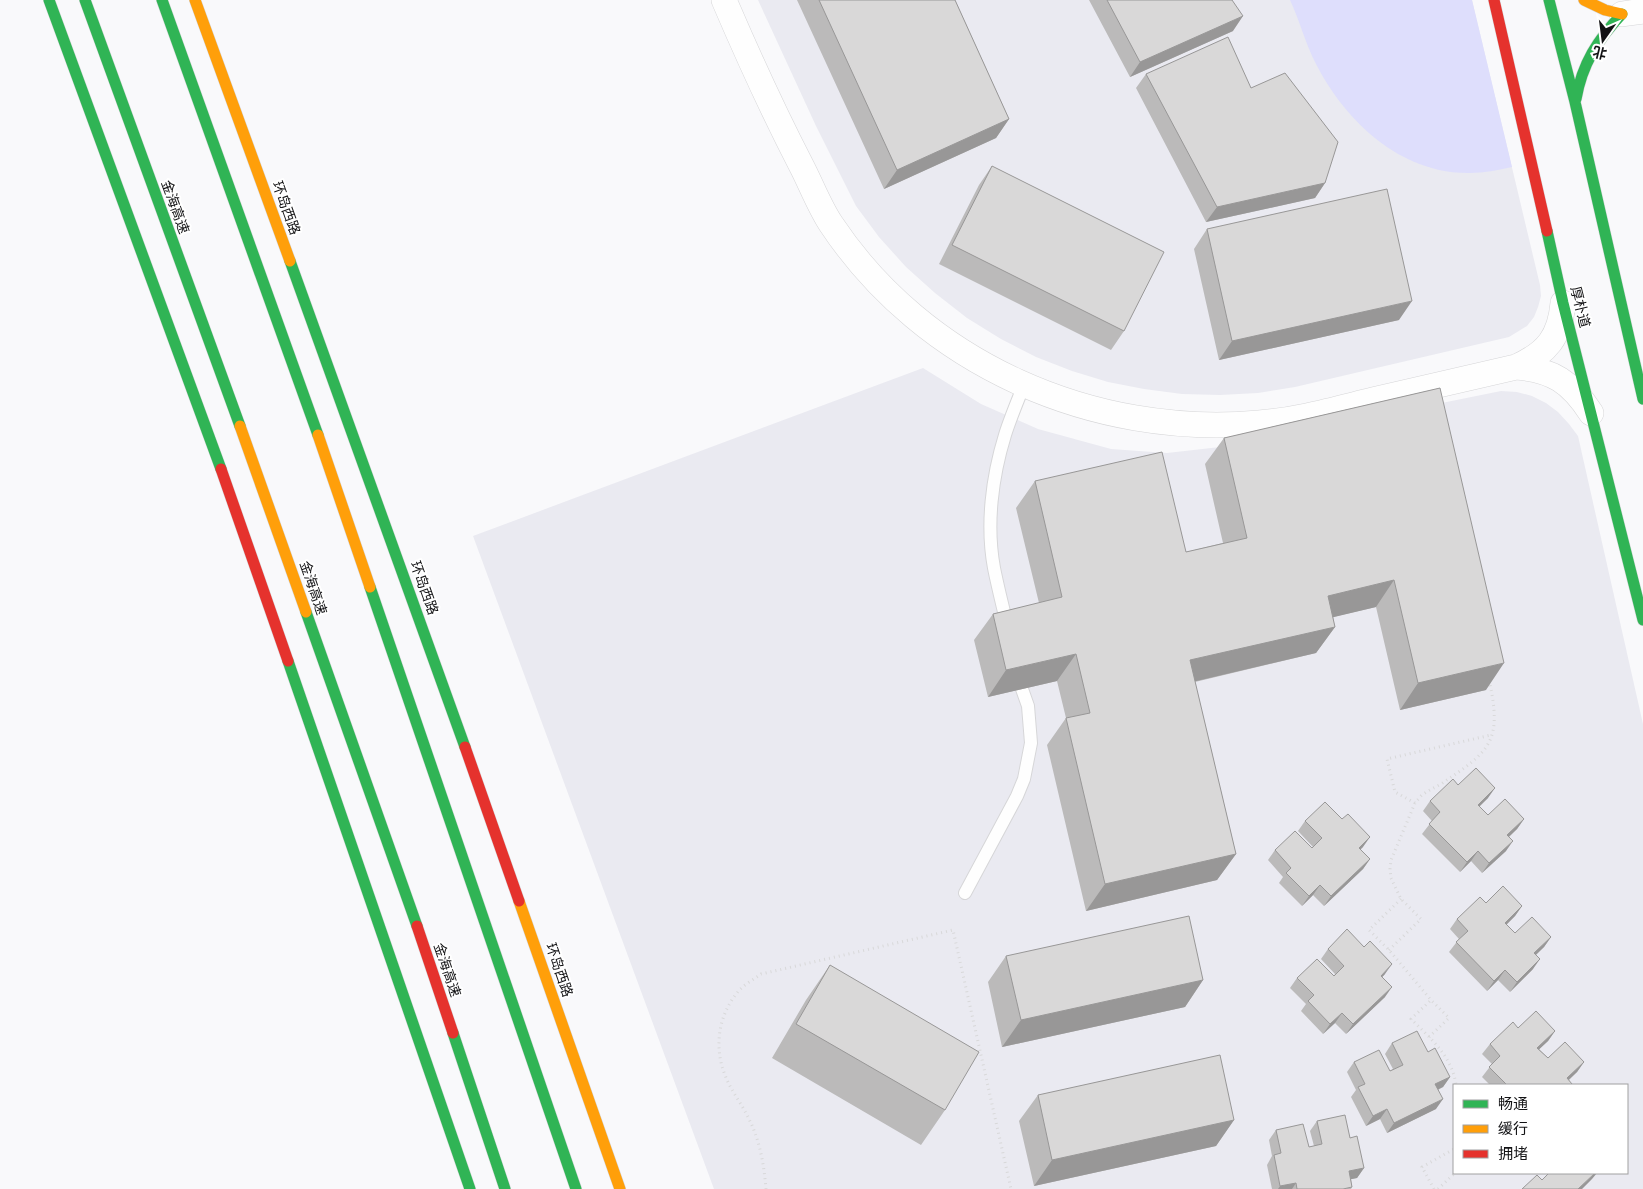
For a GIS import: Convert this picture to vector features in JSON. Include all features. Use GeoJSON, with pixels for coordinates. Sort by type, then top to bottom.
{"type":"FeatureCollection","features":[{"type":"Feature","properties":{"kind":"main road"},"geometry":{"type":"LineString","coordinates":[[49,0],[238,516],[470,1189]]}},
{"type":"Feature","properties":{"kind":"main road","name":"金海高速"},"geometry":{"type":"LineString","coordinates":[[85,0],[271,512],[410,906],[505,1189]]}},
{"type":"Feature","properties":{"kind":"main road"},"geometry":{"type":"LineString","coordinates":[[162,0],[305,398],[576,1189]]}},
{"type":"Feature","properties":{"kind":"main road","name":"环岛西路"},"geometry":{"type":"LineString","coordinates":[[195,0],[427,638],[620,1189]]}},
{"type":"Feature","properties":{"kind":"main road","name":"厚朴道"},"geometry":{"type":"LineString","coordinates":[[1494,0],[1563,303],[1643,620]]}},
{"type":"Feature","properties":{"kind":"main road"},"geometry":{"type":"LineString","coordinates":[[1549,0],[1575,102],[1643,399]]}},
{"type":"Feature","properties":{"kind":"main road"},"geometry":{"type":"LineString","coordinates":[[1584,0],[1605,10],[1632,12]]}},
{"type":"Feature","properties":{"kind":"main road"},"geometry":{"type":"LineString","coordinates":[[1575,102],[1578,84],[1592,50],[1605,31],[1632,12]]}},
{"type":"Feature","properties":{"kind":"street"},"geometry":{"type":"LineString","coordinates":[[724,0],[784,132],[830,222],[856,256],[884,288],[915,317],[949,343],[978,361],[1024,385],[1061,400],[1108,414],[1180,425],[1221,426],[1301,418],[1516,367],[1541,353],[1550,343],[1562,317],[1563,303]]}},
{"type":"Feature","properties":{"kind":"street"},"geometry":{"type":"LineString","coordinates":[[1516,367],[1535,369],[1552,374],[1568,384],[1581,397],[1590,413]]}},
{"type":"Feature","properties":{"kind":"lane"},"geometry":{"type":"LineString","coordinates":[[1009,632],[994,567],[991,534],[992,501],[997,468],[1005,436],[1024,385]]}},
{"type":"Feature","properties":{"kind":"lane"},"geometry":{"type":"LineString","coordinates":[[965,893],[1024,779],[1031,743],[1028,706],[1022,689]]}},
{"type":"Feature","properties":{"kind":"path"},"geometry":{"type":"LineString","coordinates":[[1389,950],[1421,919],[1401,899],[1390,878],[1391,860],[1415,804],[1429,790],[1475,761],[1484,751],[1495,726],[1495,713],[1486,671]]}},
{"type":"Feature","properties":{"kind":"path"},"geometry":{"type":"LineString","coordinates":[[1415,804],[1395,792],[1387,759],[1492,735]]}},
{"type":"Feature","properties":{"kind":"path"},"geometry":{"type":"LineString","coordinates":[[1401,899],[1369,930],[1449,1018],[1429,1037]]}},
{"type":"Feature","properties":{"kind":"path"},"geometry":{"type":"LineString","coordinates":[[766,1189],[764,1165],[758,1142],[750,1119],[725,1076],[718,1046],[722,1017],[737,992],[761,974],[953,930],[1012,1189]]}},
{"type":"Feature","properties":{"kind":"path"},"geometry":{"type":"LineString","coordinates":[[1431,1000],[1411,1019],[1448,1059],[1456,1084]]}},
{"type":"Feature","properties":{"kind":"path"},"geometry":{"type":"LineString","coordinates":[[1434,1189],[1422,1167],[1453,1150]]}},
{"type":"Feature","properties":{"kind":"path"},"geometry":{"type":"LineString","coordinates":[[1438,1189],[1454,1174]]}},
{"type":"Feature","properties":{"kind":"shaded area"},"geometry":{"type":"Polygon","coordinates":[[[758,0],[1472,0],[1540,285],[1541,296],[1534,317],[1527,326],[1509,337],[1295,387],[1258,393],[1182,394],[1144,389],[1108,382],[1036,357],[1001,339],[967,318],[906,267],[879,237],[856,206],[816,126],[758,0]]]}},
{"type":"Feature","properties":{"kind":"shaded area"},"geometry":{"type":"Polygon","coordinates":[[[1290,0],[1472,0],[1512,167],[1475,173],[1445,171],[1421,165],[1378,141],[1343,106],[1328,85],[1312,56],[1290,0]]]}},
{"type":"Feature","properties":{"kind":"shaded area"},"geometry":{"type":"Polygon","coordinates":[[[923,368],[981,404],[1038,429],[1111,449],[1167,453],[1229,446],[1501,391],[1517,392],[1532,396],[1558,412],[1569,424],[1578,436],[1643,724],[1643,1189],[714,1189],[473,536],[923,368]]]}},
{"type":"Feature","properties":{"kind":"building"},"geometry":{"type":"Polygon","coordinates":[[[819,0],[955,0],[1009,119],[897,170],[819,0]]]}},
{"type":"Feature","properties":{"kind":"building"},"geometry":{"type":"Polygon","coordinates":[[[1107,0],[1232,0],[1243,16],[1140,62],[1107,0]]]}},
{"type":"Feature","properties":{"kind":"building"},"geometry":{"type":"Polygon","coordinates":[[[1228,37],[1251,88],[1285,73],[1338,142],[1325,183],[1217,207],[1146,74],[1228,37]]]}},
{"type":"Feature","properties":{"kind":"building"},"geometry":{"type":"Polygon","coordinates":[[[992,166],[1164,252],[1124,331],[952,245],[992,166]]]}},
{"type":"Feature","properties":{"kind":"building"},"geometry":{"type":"Polygon","coordinates":[[[1387,189],[1412,301],[1232,341],[1207,229],[1387,189]]]}},
{"type":"Feature","properties":{"kind":"building"},"geometry":{"type":"Polygon","coordinates":[[[1440,388],[1504,663],[1418,683],[1394,580],[1328,596],[1335,627],[1190,660],[1236,854],[1105,884],[1066,718],[1090,713],[1076,654],[1006,670],[993,614],[1062,597],[1035,481],[1162,452],[1186,552],[1247,538],[1224,438],[1440,388]]]}},
{"type":"Feature","properties":{"kind":"building"},"geometry":{"type":"Polygon","coordinates":[[[1476,768],[1495,788],[1478,805],[1488,815],[1505,799],[1524,819],[1507,835],[1513,841],[1489,863],[1478,851],[1467,862],[1429,824],[1440,812],[1430,801],[1453,779],[1458,785],[1476,768]]]}},
{"type":"Feature","properties":{"kind":"building"},"geometry":{"type":"Polygon","coordinates":[[[1325,802],[1342,819],[1348,814],[1370,837],[1359,848],[1370,859],[1331,896],[1320,885],[1309,896],[1286,873],[1291,868],[1275,850],[1295,831],[1312,848],[1322,838],[1305,821],[1325,802]]]}},
{"type":"Feature","properties":{"kind":"building"},"geometry":{"type":"Polygon","coordinates":[[[1503,886],[1522,906],[1505,923],[1515,933],[1532,917],[1551,937],[1534,953],[1540,959],[1517,982],[1505,970],[1494,981],[1456,942],[1468,931],[1457,919],[1480,897],[1486,903],[1503,886]]]}},
{"type":"Feature","properties":{"kind":"building"},"geometry":{"type":"Polygon","coordinates":[[[1189,916],[1203,980],[1021,1020],[1006,956],[1189,916]]]}},
{"type":"Feature","properties":{"kind":"building"},"geometry":{"type":"Polygon","coordinates":[[[1347,929],[1364,947],[1370,941],[1392,964],[1381,976],[1392,987],[1353,1024],[1342,1013],[1330,1024],[1308,1001],[1314,995],[1297,978],[1317,959],[1334,976],[1344,966],[1328,949],[1347,929]]]}},
{"type":"Feature","properties":{"kind":"building"},"geometry":{"type":"Polygon","coordinates":[[[830,965],[979,1052],[945,1110],[796,1024],[830,965]]]}},
{"type":"Feature","properties":{"kind":"building"},"geometry":{"type":"Polygon","coordinates":[[[1536,1011],[1555,1031],[1537,1048],[1548,1058],[1565,1042],[1584,1062],[1567,1078],[1572,1084],[1506,1084],[1489,1067],[1500,1056],[1490,1044],[1513,1022],[1518,1028],[1536,1011]]]}},
{"type":"Feature","properties":{"kind":"building"},"geometry":{"type":"Polygon","coordinates":[[[1417,1031],[1428,1052],[1435,1048],[1450,1077],[1435,1084],[1443,1099],[1394,1123],[1387,1109],[1373,1116],[1358,1087],[1365,1084],[1354,1062],[1379,1050],[1390,1071],[1403,1065],[1392,1043],[1417,1031]]]}},
{"type":"Feature","properties":{"kind":"building"},"geometry":{"type":"Polygon","coordinates":[[[1220,1055],[1234,1120],[1052,1160],[1038,1095],[1220,1055]]]}},
{"type":"Feature","properties":{"kind":"building"},"geometry":{"type":"Polygon","coordinates":[[[1345,1115],[1350,1138],[1357,1136],[1364,1168],[1349,1171],[1352,1187],[1343,1189],[1297,1189],[1296,1183],[1280,1186],[1274,1155],[1281,1153],[1276,1130],[1303,1124],[1309,1147],[1322,1144],[1317,1121],[1345,1115]]]}},
{"type":"Feature","properties":{"kind":"building"},"geometry":{"type":"Polygon","coordinates":[[[1548,1174],[1594,1174],[1578,1189],[1522,1189],[1537,1175],[1542,1180],[1548,1174]]]}},
{"type":"Feature","properties":{"kind":"traffic: fast"},"geometry":{"type":"LineString","coordinates":[[49,0],[221,469]]}},
{"type":"Feature","properties":{"kind":"traffic: fast"},"geometry":{"type":"LineString","coordinates":[[85,0],[240,426]]}},
{"type":"Feature","properties":{"kind":"traffic: fast"},"geometry":{"type":"LineString","coordinates":[[162,0],[318,435]]}},
{"type":"Feature","properties":{"kind":"traffic: fast"},"geometry":{"type":"LineString","coordinates":[[1549,0],[1575,102],[1643,399]]}},
{"type":"Feature","properties":{"kind":"traffic: fast"},"geometry":{"type":"LineString","coordinates":[[1576,99],[1582,74],[1592,53],[1622,14]]}},
{"type":"Feature","properties":{"kind":"traffic: fast"},"geometry":{"type":"LineString","coordinates":[[1547,231],[1563,303],[1643,620]]}},
{"type":"Feature","properties":{"kind":"traffic: fast"},"geometry":{"type":"LineString","coordinates":[[290,261],[465,747]]}},
{"type":"Feature","properties":{"kind":"traffic: fast"},"geometry":{"type":"LineString","coordinates":[[370,587],[576,1189]]}},
{"type":"Feature","properties":{"kind":"traffic: fast"},"geometry":{"type":"LineString","coordinates":[[306,612],[417,926]]}},
{"type":"Feature","properties":{"kind":"traffic: fast"},"geometry":{"type":"LineString","coordinates":[[288,661],[470,1189]]}},
{"type":"Feature","properties":{"kind":"traffic: fast"},"geometry":{"type":"LineString","coordinates":[[453,1033],[505,1189]]}},
{"type":"Feature","properties":{"kind":"traffic: slow"},"geometry":{"type":"LineString","coordinates":[[195,0],[290,261]]}},
{"type":"Feature","properties":{"kind":"traffic: slow"},"geometry":{"type":"LineString","coordinates":[[1584,0],[1605,10],[1622,14]]}},
{"type":"Feature","properties":{"kind":"traffic: slow"},"geometry":{"type":"LineString","coordinates":[[240,426],[306,612]]}},
{"type":"Feature","properties":{"kind":"traffic: slow"},"geometry":{"type":"LineString","coordinates":[[318,435],[370,587]]}},
{"type":"Feature","properties":{"kind":"traffic: slow"},"geometry":{"type":"LineString","coordinates":[[519,901],[620,1189]]}},
{"type":"Feature","properties":{"kind":"traffic: jam"},"geometry":{"type":"LineString","coordinates":[[1494,0],[1547,231]]}},
{"type":"Feature","properties":{"kind":"traffic: jam"},"geometry":{"type":"LineString","coordinates":[[221,469],[288,661]]}},
{"type":"Feature","properties":{"kind":"traffic: jam"},"geometry":{"type":"LineString","coordinates":[[465,747],[519,901]]}},
{"type":"Feature","properties":{"kind":"traffic: jam"},"geometry":{"type":"LineString","coordinates":[[417,926],[453,1033]]}}]}
